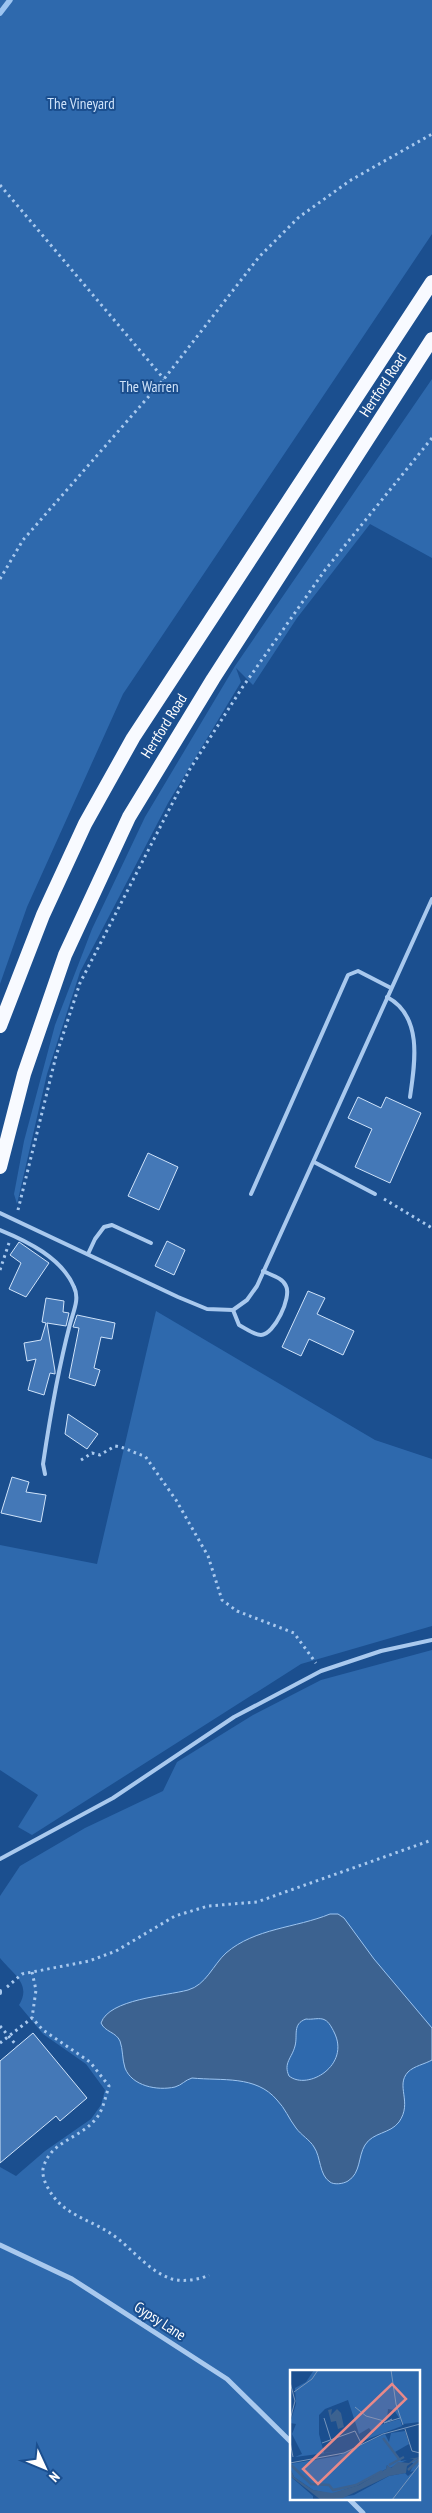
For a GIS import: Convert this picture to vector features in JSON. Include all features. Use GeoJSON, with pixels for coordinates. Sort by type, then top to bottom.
{"type":"FeatureCollection","features":[{"type":"Feature","properties":{"kind":"highway","name":"Hertford Road"},"geometry":{"type":"LineString","coordinates":[[0,1026],[42,915],[85,824],[133,738],[432,282]]}},
{"type":"Feature","properties":{"kind":"highway","name":"Hertford Road"},"geometry":{"type":"LineString","coordinates":[[0,1167],[24,1074],[65,955],[129,817],[192,712],[432,339]]}},
{"type":"Feature","properties":{"kind":"street","name":"Gypsy Lane"},"geometry":{"type":"LineString","coordinates":[[0,2245],[72,2279],[227,2379],[290,2441]]}},
{"type":"Feature","properties":{"kind":"street"},"geometry":{"type":"LineString","coordinates":[[350,2500],[363,2513]]}},
{"type":"Feature","properties":{"kind":"lane"},"geometry":{"type":"LineString","coordinates":[[0,1213],[207,1309],[233,1310],[247,1300],[264,1271],[432,899]]}},
{"type":"Feature","properties":{"kind":"lane"},"geometry":{"type":"LineString","coordinates":[[251,1194],[348,975],[358,971],[391,988]]}},
{"type":"Feature","properties":{"kind":"lane"},"geometry":{"type":"LineString","coordinates":[[387,997],[399,1004],[408,1015],[415,1047],[410,1097]]}},
{"type":"Feature","properties":{"kind":"lane"},"geometry":{"type":"LineString","coordinates":[[314,1162],[375,1194]]}},
{"type":"Feature","properties":{"kind":"lane"},"geometry":{"type":"LineString","coordinates":[[88,1254],[95,1239],[104,1227],[112,1225],[151,1243]]}},
{"type":"Feature","properties":{"kind":"lane"},"geometry":{"type":"LineString","coordinates":[[0,1230],[11,1234],[51,1259],[74,1287],[77,1298],[60,1360],[43,1464],[45,1474]]}},
{"type":"Feature","properties":{"kind":"lane"},"geometry":{"type":"LineString","coordinates":[[233,1310],[239,1325],[259,1335],[266,1334],[276,1323],[287,1300],[288,1288],[283,1281],[264,1271]]}},
{"type":"Feature","properties":{"kind":"lane"},"geometry":{"type":"LineString","coordinates":[[0,1859],[113,1798],[234,1716],[321,1671],[380,1651],[432,1640]]}},
{"type":"Feature","properties":{"kind":"path"},"geometry":{"type":"LineString","coordinates":[[0,579],[23,540],[164,379],[259,257],[299,217],[351,180],[432,134]]}},
{"type":"Feature","properties":{"kind":"path"},"geometry":{"type":"LineString","coordinates":[[0,185],[164,379]]}},
{"type":"Feature","properties":{"kind":"path"},"geometry":{"type":"LineString","coordinates":[[15,1220],[56,1056],[80,983],[190,769],[242,688],[325,570],[432,438]]}},
{"type":"Feature","properties":{"kind":"path"},"geometry":{"type":"LineString","coordinates":[[375,1194],[432,1228]]}},
{"type":"Feature","properties":{"kind":"path"},"geometry":{"type":"LineString","coordinates":[[0,1270],[11,1234]]}},
{"type":"Feature","properties":{"kind":"path"},"geometry":{"type":"LineString","coordinates":[[81,1460],[92,1453],[100,1455],[114,1446],[130,1448],[135,1454],[145,1456],[176,1500],[208,1556],[222,1600],[237,1611],[294,1633],[321,1671]]}},
{"type":"Feature","properties":{"kind":"path"},"geometry":{"type":"LineString","coordinates":[[0,1992],[22,1974],[90,1961],[116,1951],[175,1916],[208,1906],[257,1902],[432,1840]]}},
{"type":"Feature","properties":{"kind":"path"},"geometry":{"type":"LineString","coordinates":[[0,2043],[32,2018],[36,1990],[32,1972]]}},
{"type":"Feature","properties":{"kind":"path"},"geometry":{"type":"LineString","coordinates":[[32,2018],[43,2030],[90,2062],[109,2086],[102,2109],[94,2121],[54,2148],[46,2161],[42,2172],[50,2193],[68,2212],[116,2237],[158,2272],[172,2279],[186,2280],[209,2276]]}},
{"type":"Feature","properties":{"kind":"path"},"geometry":{"type":"LineString","coordinates":[[0,2026],[17,2046]]}},
{"type":"Feature","properties":{"kind":"green space","name":"The Warren"},"geometry":{"type":"Polygon","coordinates":[[[0,0],[432,0],[432,234],[123,694],[27,907],[0,984],[0,0]]]}},
{"type":"Feature","properties":{"kind":"green space"},"geometry":{"type":"Polygon","coordinates":[[[432,379],[432,558],[370,524],[297,618],[253,685],[236,668],[241,682],[168,803],[80,972],[47,1074],[17,1204],[14,1194],[24,1141],[55,1025],[92,929],[145,817],[235,666],[432,379]]]}},
{"type":"Feature","properties":{"kind":"green space"},"geometry":{"type":"Polygon","coordinates":[[[156,1311],[375,1440],[432,1459],[432,1626],[301,1664],[32,1835],[18,1827],[38,1795],[0,1770],[0,1545],[97,1564],[156,1311]]]}},
{"type":"Feature","properties":{"kind":"green space"},"geometry":{"type":"Polygon","coordinates":[[[432,1650],[432,2513],[0,2513],[0,2167],[16,2176],[45,2151],[91,2119],[101,2105],[105,2090],[86,2064],[43,2034],[19,2005],[22,1998],[22,1985],[15,1974],[0,1958],[0,1896],[20,1866],[85,1828],[163,1791],[177,1762],[253,1715],[321,1680],[432,1650]]]}},
{"type":"Feature","properties":{"kind":"shaded area"},"geometry":{"type":"Polygon","coordinates":[[[330,1914],[338,1914],[344,1918],[374,1959],[432,2028],[432,2060],[410,2070],[404,2077],[405,2101],[403,2115],[399,2122],[391,2129],[368,2141],[363,2149],[355,2174],[348,2181],[339,2184],[332,2183],[326,2179],[314,2147],[298,2131],[280,2103],[269,2092],[259,2086],[238,2081],[192,2078],[175,2087],[146,2086],[128,2074],[124,2065],[120,2041],[101,2023],[106,2015],[126,2004],[188,1990],[200,1984],[226,1953],[250,1938],[276,1929],[330,1914]],[[306,2019],[297,2027],[295,2046],[287,2064],[289,2076],[297,2080],[306,2080],[325,2072],[337,2055],[338,2044],[329,2024],[323,2019],[306,2019]]]}},
{"type":"Feature","properties":{"kind":"building"},"geometry":{"type":"Polygon","coordinates":[[[358,1097],[381,1108],[386,1097],[421,1113],[390,1183],[355,1167],[372,1129],[348,1118],[358,1097]]]}},
{"type":"Feature","properties":{"kind":"building"},"geometry":{"type":"Polygon","coordinates":[[[148,1153],[178,1167],[159,1210],[128,1196],[148,1153]]]}},
{"type":"Feature","properties":{"kind":"building"},"geometry":{"type":"Polygon","coordinates":[[[167,1241],[185,1250],[174,1275],[155,1266],[167,1241]]]}},
{"type":"Feature","properties":{"kind":"building"},"geometry":{"type":"Polygon","coordinates":[[[19,1242],[49,1263],[26,1297],[9,1289],[21,1263],[10,1255],[19,1242]]]}},
{"type":"Feature","properties":{"kind":"building"},"geometry":{"type":"Polygon","coordinates":[[[308,1291],[325,1298],[317,1314],[354,1331],[343,1355],[309,1339],[301,1356],[282,1347],[308,1291]]]}},
{"type":"Feature","properties":{"kind":"building"},"geometry":{"type":"Polygon","coordinates":[[[46,1298],[64,1301],[63,1312],[69,1313],[66,1326],[47,1323],[55,1374],[50,1373],[44,1395],[28,1390],[36,1359],[27,1361],[24,1343],[41,1340],[46,1323],[42,1322],[46,1298]]]}},
{"type":"Feature","properties":{"kind":"building"},"geometry":{"type":"Polygon","coordinates":[[[77,1315],[115,1323],[112,1339],[101,1337],[94,1368],[100,1370],[95,1386],[69,1378],[79,1328],[73,1327],[77,1315]]]}},
{"type":"Feature","properties":{"kind":"building"},"geometry":{"type":"Polygon","coordinates":[[[68,1414],[98,1434],[87,1449],[65,1434],[68,1414]]]}},
{"type":"Feature","properties":{"kind":"building"},"geometry":{"type":"Polygon","coordinates":[[[12,1477],[29,1482],[26,1492],[46,1495],[41,1522],[1,1513],[12,1477]]]}},
{"type":"Feature","properties":{"kind":"building"},"geometry":{"type":"Polygon","coordinates":[[[33,2033],[87,2098],[60,2121],[56,2116],[0,2163],[0,2061],[33,2033]]]}},
{"type":"Feature","properties":{"kind":"waterway"},"geometry":{"type":"LineString","coordinates":[[0,13],[10,0]]}},
{"type":"Feature","properties":{"kind":"park label","name":"The Vineyard"},"geometry":{"type":"Point","coordinates":[81,104]}}]}
